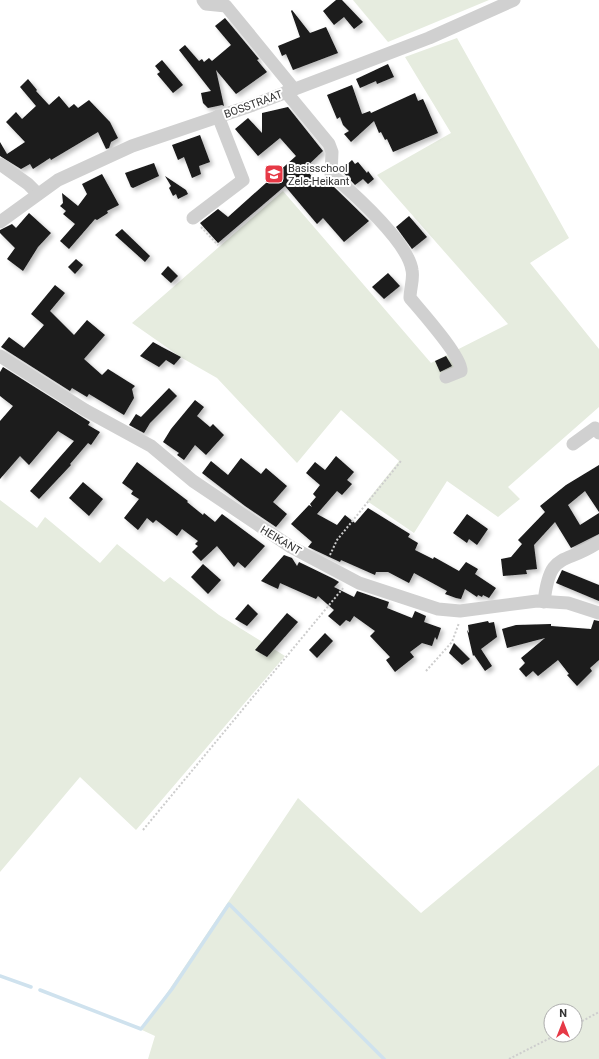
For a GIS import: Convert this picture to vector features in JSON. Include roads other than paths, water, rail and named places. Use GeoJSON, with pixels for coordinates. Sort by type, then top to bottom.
{"type":"FeatureCollection","features":[{"type":"Feature","properties":{"kind":"street"},"geometry":{"type":"LineString","coordinates":[[203,0],[206,4],[226,6],[329,144],[332,152],[331,174],[356,196],[407,253],[412,271],[410,298],[453,351],[462,368],[461,371],[446,377]]}},
{"type":"Feature","properties":{"kind":"street","name":"BOSSTRAAT"},"geometry":{"type":"LineString","coordinates":[[0,222],[58,180],[132,146],[290,90],[429,38],[514,0]]}},
{"type":"Feature","properties":{"kind":"street"},"geometry":{"type":"LineString","coordinates":[[193,218],[243,180],[218,116]]}},
{"type":"Feature","properties":{"kind":"street"},"geometry":{"type":"LineString","coordinates":[[0,164],[28,184],[38,194]]}},
{"type":"Feature","properties":{"kind":"street","name":"HEIKANT"},"geometry":{"type":"LineString","coordinates":[[0,356],[85,410],[151,446],[193,480],[291,547],[351,578],[417,603],[438,609],[460,612],[544,602],[568,604],[599,613]]}},
{"type":"Feature","properties":{"kind":"street"},"geometry":{"type":"LineString","coordinates":[[573,444],[595,428],[599,433]]}},
{"type":"Feature","properties":{"kind":"street"},"geometry":{"type":"LineString","coordinates":[[544,602],[546,584],[552,567],[561,560],[588,549],[599,542]]}},
{"type":"Feature","properties":{"kind":"waterway"},"geometry":{"type":"LineString","coordinates":[[40,990],[141,1029],[172,989],[229,904],[384,1059]]}},
{"type":"Feature","properties":{"kind":"waterway"},"geometry":{"type":"LineString","coordinates":[[0,976],[31,987]]}},
{"type":"Feature","properties":{"kind":"place","name":"Basisschool Zele-Heikant"},"geometry":{"type":"Point","coordinates":[274,174]}}]}
